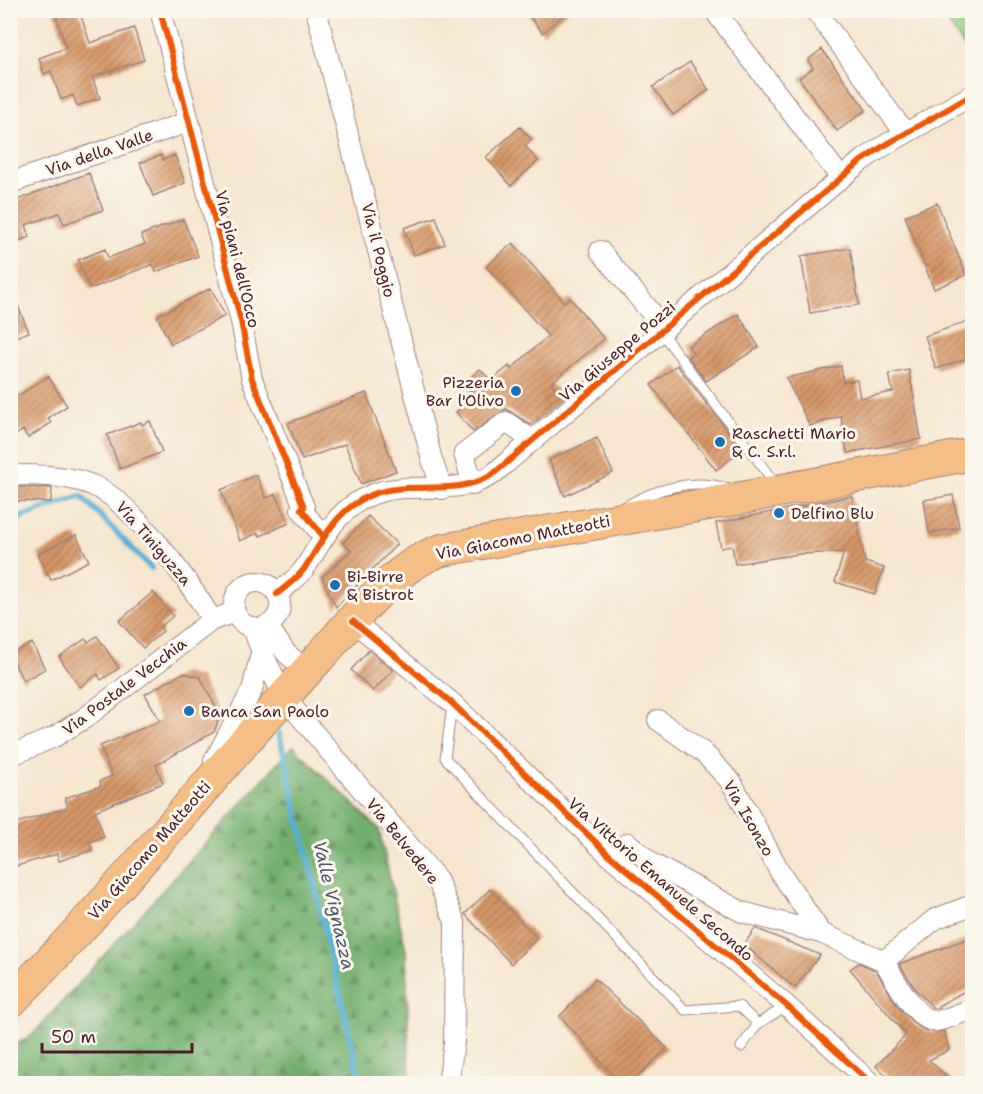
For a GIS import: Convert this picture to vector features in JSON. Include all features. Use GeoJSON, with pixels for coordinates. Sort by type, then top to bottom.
{"type":"FeatureCollection","features":[{"type":"Feature","properties":{"kind":"main road","name":"Via Giacomo Matteotti"},"geometry":{"type":"LineString","coordinates":[[10,1002],[62,950],[284,696],[353,621],[389,584],[429,554],[972,454]]}},
{"type":"Feature","properties":{"kind":"street","name":"Via piani dell'Occo"},"geometry":{"type":"LineString","coordinates":[[160,10],[241,321],[252,379],[304,507],[302,509],[323,536]]}},
{"type":"Feature","properties":{"kind":"street","name":"Via il Poggio"},"geometry":{"type":"LineString","coordinates":[[316,10],[432,460],[442,489]]}},
{"type":"Feature","properties":{"kind":"street"},"geometry":{"type":"LineString","coordinates":[[714,10],[841,177]]}},
{"type":"Feature","properties":{"kind":"street"},"geometry":{"type":"LineString","coordinates":[[815,10],[905,133]]}},
{"type":"Feature","properties":{"kind":"street","name":"Via Giuseppe Pozzi"},"geometry":{"type":"LineString","coordinates":[[277,594],[303,570],[323,536],[342,512],[372,494],[395,489],[442,489],[473,485],[492,475],[841,177],[905,133],[972,95]]}},
{"type":"Feature","properties":{"kind":"street","name":"Via della Valle"},"geometry":{"type":"LineString","coordinates":[[10,183],[188,122]]}},
{"type":"Feature","properties":{"kind":"street","name":"Via Giuseppe Pozzi"},"geometry":{"type":"LineString","coordinates":[[600,250],[663,330]]}},
{"type":"Feature","properties":{"kind":"street"},"geometry":{"type":"LineString","coordinates":[[473,485],[464,454],[506,422],[532,440]]}},
{"type":"Feature","properties":{"kind":"street","name":"Via Tiniguzza"},"geometry":{"type":"LineString","coordinates":[[10,475],[75,480],[104,490],[128,511],[193,588],[212,620]]}},
{"type":"Feature","properties":{"kind":"street"},"geometry":{"type":"LineString","coordinates":[[260,626],[277,615],[279,601],[277,594],[266,584],[251,583],[244,586],[235,598],[239,620],[260,626],[307,671]]}},
{"type":"Feature","properties":{"kind":"street","name":"Via Postale Vecchia"},"geometry":{"type":"LineString","coordinates":[[10,756],[54,737],[85,718],[212,620],[236,612]]}},
{"type":"Feature","properties":{"kind":"street","name":"Via Vittorio Emanuele Secondo"},"geometry":{"type":"LineString","coordinates":[[353,621],[452,703],[609,855],[787,1006],[872,1083]]}},
{"type":"Feature","properties":{"kind":"street","name":"Via Belvedere"},"geometry":{"type":"LineString","coordinates":[[260,626],[261,654],[273,671],[284,696],[437,879],[455,922],[454,1043],[448,1083]]}},
{"type":"Feature","properties":{"kind":"street"},"geometry":{"type":"LineString","coordinates":[[184,811],[218,755],[252,690],[261,654]]}},
{"type":"Feature","properties":{"kind":"street","name":"Via Isonzo"},"geometry":{"type":"LineString","coordinates":[[658,720],[704,753],[732,783],[780,872],[821,933]]}},
{"type":"Feature","properties":{"kind":"street"},"geometry":{"type":"LineString","coordinates":[[609,855],[628,843],[651,863],[742,912],[821,933],[884,961],[914,1008],[926,1018],[935,1021],[972,1009]]}},
{"type":"Feature","properties":{"kind":"street"},"geometry":{"type":"LineString","coordinates":[[884,961],[935,920],[972,904]]}},
{"type":"Feature","properties":{"kind":"lane"},"geometry":{"type":"LineString","coordinates":[[663,330],[780,490]]}},
{"type":"Feature","properties":{"kind":"lane"},"geometry":{"type":"LineString","coordinates":[[452,703],[445,758],[685,1010],[739,1006],[758,1024]]}},
{"type":"Feature","properties":{"kind":"lane"},"geometry":{"type":"LineString","coordinates":[[741,1047],[758,1024],[787,1006]]}},
{"type":"Feature","properties":{"kind":"green space"},"geometry":{"type":"Polygon","coordinates":[[[940,11],[972,11],[972,58],[940,11]]]}},
{"type":"Feature","properties":{"kind":"green space"},"geometry":{"type":"Polygon","coordinates":[[[293,746],[379,829],[406,950],[410,1083],[11,1083],[11,1047],[32,1035],[293,746]]]}},
{"type":"Feature","properties":{"kind":"building"},"geometry":{"type":"Polygon","coordinates":[[[54,10],[79,10],[90,43],[134,28],[144,60],[92,77],[100,98],[77,106],[73,95],[61,100],[51,71],[44,74],[39,58],[66,48],[54,10]]]}},
{"type":"Feature","properties":{"kind":"building"},"geometry":{"type":"Polygon","coordinates":[[[524,10],[569,10],[543,33],[524,10]]]}},
{"type":"Feature","properties":{"kind":"building"},"geometry":{"type":"Polygon","coordinates":[[[822,49],[866,110],[837,131],[799,78],[813,68],[808,60],[822,49]]]}},
{"type":"Feature","properties":{"kind":"building"},"geometry":{"type":"Polygon","coordinates":[[[690,62],[709,90],[673,115],[653,87],[690,62]]]}},
{"type":"Feature","properties":{"kind":"building"},"geometry":{"type":"Polygon","coordinates":[[[520,127],[532,140],[525,146],[538,161],[511,186],[486,157],[520,127]]]}},
{"type":"Feature","properties":{"kind":"building"},"geometry":{"type":"Polygon","coordinates":[[[161,155],[163,160],[175,155],[185,183],[153,196],[140,163],[161,155]]]}},
{"type":"Feature","properties":{"kind":"building"},"geometry":{"type":"Polygon","coordinates":[[[89,173],[103,210],[64,224],[59,213],[26,225],[30,237],[10,244],[10,195],[15,194],[17,200],[89,173]]]}},
{"type":"Feature","properties":{"kind":"building"},"geometry":{"type":"Polygon","coordinates":[[[937,203],[966,275],[934,289],[905,216],[937,203]]]}},
{"type":"Feature","properties":{"kind":"building"},"geometry":{"type":"Polygon","coordinates":[[[436,217],[445,244],[414,255],[404,228],[436,217]]]}},
{"type":"Feature","properties":{"kind":"building"},"geometry":{"type":"Polygon","coordinates":[[[183,219],[198,256],[156,272],[153,264],[90,289],[78,260],[105,249],[108,258],[145,244],[141,235],[183,219]]]}},
{"type":"Feature","properties":{"kind":"building"},"geometry":{"type":"Polygon","coordinates":[[[513,243],[564,302],[570,298],[604,339],[551,383],[564,397],[531,425],[506,409],[473,432],[456,412],[475,395],[464,383],[480,369],[491,381],[509,366],[511,369],[548,336],[486,266],[513,243]]]}},
{"type":"Feature","properties":{"kind":"building"},"geometry":{"type":"Polygon","coordinates":[[[850,248],[859,305],[810,313],[801,256],[850,248]]]}},
{"type":"Feature","properties":{"kind":"building"},"geometry":{"type":"Polygon","coordinates":[[[10,288],[29,332],[10,339],[10,288]]]}},
{"type":"Feature","properties":{"kind":"building"},"geometry":{"type":"Polygon","coordinates":[[[211,288],[225,316],[171,344],[157,316],[211,288]]]}},
{"type":"Feature","properties":{"kind":"building"},"geometry":{"type":"Polygon","coordinates":[[[738,314],[759,347],[706,381],[688,357],[693,353],[688,346],[738,314]]]}},
{"type":"Feature","properties":{"kind":"building"},"geometry":{"type":"Polygon","coordinates":[[[972,320],[972,357],[936,369],[925,336],[972,320]]]}},
{"type":"Feature","properties":{"kind":"building"},"geometry":{"type":"Polygon","coordinates":[[[677,365],[742,450],[716,470],[651,385],[677,365]]]}},
{"type":"Feature","properties":{"kind":"building"},"geometry":{"type":"Polygon","coordinates":[[[841,366],[843,382],[857,380],[860,398],[893,392],[889,374],[909,370],[921,439],[847,453],[841,416],[810,426],[786,378],[841,366]]]}},
{"type":"Feature","properties":{"kind":"building"},"geometry":{"type":"Polygon","coordinates":[[[48,376],[67,406],[48,418],[51,423],[28,438],[23,430],[10,439],[10,401],[48,376]]]}},
{"type":"Feature","properties":{"kind":"building"},"geometry":{"type":"Polygon","coordinates":[[[366,393],[396,471],[361,484],[345,444],[302,460],[288,423],[366,393]]]}},
{"type":"Feature","properties":{"kind":"building"},"geometry":{"type":"Polygon","coordinates":[[[150,421],[162,452],[120,469],[107,435],[141,422],[142,425],[150,421]]]}},
{"type":"Feature","properties":{"kind":"building"},"geometry":{"type":"Polygon","coordinates":[[[597,438],[613,473],[565,496],[549,460],[597,438]]]}},
{"type":"Feature","properties":{"kind":"building"},"geometry":{"type":"Polygon","coordinates":[[[256,475],[266,498],[276,494],[289,523],[260,536],[258,533],[240,541],[221,490],[256,475]]]}},
{"type":"Feature","properties":{"kind":"building"},"geometry":{"type":"Polygon","coordinates":[[[10,487],[52,488],[51,502],[10,501],[10,487]]]}},
{"type":"Feature","properties":{"kind":"building"},"geometry":{"type":"Polygon","coordinates":[[[953,495],[959,528],[929,533],[924,500],[953,495]]]}},
{"type":"Feature","properties":{"kind":"building"},"geometry":{"type":"Polygon","coordinates":[[[852,496],[865,562],[884,568],[875,594],[835,582],[844,552],[799,554],[735,564],[732,546],[721,548],[716,523],[852,496]]]}},
{"type":"Feature","properties":{"kind":"building"},"geometry":{"type":"Polygon","coordinates":[[[368,516],[397,544],[336,607],[322,577],[351,550],[343,543],[368,516]]]}},
{"type":"Feature","properties":{"kind":"building"},"geometry":{"type":"Polygon","coordinates":[[[76,535],[89,561],[51,580],[38,554],[76,535]]]}},
{"type":"Feature","properties":{"kind":"building"},"geometry":{"type":"Polygon","coordinates":[[[153,592],[173,616],[160,627],[163,631],[143,648],[119,621],[153,592]]]}},
{"type":"Feature","properties":{"kind":"building"},"geometry":{"type":"Polygon","coordinates":[[[97,636],[119,668],[101,680],[98,674],[80,687],[59,657],[85,639],[88,642],[97,636]]]}},
{"type":"Feature","properties":{"kind":"building"},"geometry":{"type":"Polygon","coordinates":[[[32,643],[45,669],[23,681],[10,654],[32,643]]]}},
{"type":"Feature","properties":{"kind":"building"},"geometry":{"type":"Polygon","coordinates":[[[369,650],[393,670],[373,691],[351,670],[369,650]]]}},
{"type":"Feature","properties":{"kind":"building"},"geometry":{"type":"Polygon","coordinates":[[[183,673],[200,677],[220,715],[214,732],[156,765],[163,783],[95,811],[104,837],[89,842],[92,850],[59,861],[57,854],[10,868],[10,825],[68,807],[65,798],[101,786],[100,781],[112,776],[100,746],[160,721],[145,694],[183,673]]]}},
{"type":"Feature","properties":{"kind":"building"},"geometry":{"type":"Polygon","coordinates":[[[490,889],[537,938],[511,964],[465,914],[490,889]]]}},
{"type":"Feature","properties":{"kind":"building"},"geometry":{"type":"Polygon","coordinates":[[[755,928],[820,955],[795,988],[744,945],[755,928]]]}},
{"type":"Feature","properties":{"kind":"building"},"geometry":{"type":"Polygon","coordinates":[[[972,937],[972,987],[938,1008],[933,1008],[916,990],[899,964],[972,937]]]}},
{"type":"Feature","properties":{"kind":"building"},"geometry":{"type":"Polygon","coordinates":[[[859,963],[876,970],[896,1004],[914,1024],[926,1031],[945,1032],[949,1050],[929,1060],[954,1083],[895,1083],[876,1066],[906,1035],[850,969],[859,963]]]}},
{"type":"Feature","properties":{"kind":"building"},"geometry":{"type":"Polygon","coordinates":[[[595,979],[667,1048],[631,1083],[620,1083],[560,1016],[595,979]]]}},
{"type":"Feature","properties":{"kind":"waterway"},"geometry":{"type":"LineString","coordinates":[[10,521],[81,496],[151,568]]}},
{"type":"Feature","properties":{"kind":"waterway","name":"Valle Vignazza"},"geometry":{"type":"LineString","coordinates":[[279,733],[361,1084]]}},
{"type":"Feature","properties":{"kind":"cycle path"},"geometry":{"type":"LineString","coordinates":[[160,10],[241,321],[252,379],[304,507],[301,509],[323,536]]}},
{"type":"Feature","properties":{"kind":"cycle path"},"geometry":{"type":"LineString","coordinates":[[277,594],[301,573],[331,526],[359,501],[386,490],[462,486],[492,475],[860,162],[972,95]]}},
{"type":"Feature","properties":{"kind":"cycle path"},"geometry":{"type":"LineString","coordinates":[[353,621],[452,703],[609,855],[787,1006],[872,1084]]}},
{"type":"Feature","properties":{"kind":"place","name":"Pizzeria Bar l'Olivo"},"geometry":{"type":"Point","coordinates":[516,391]}},
{"type":"Feature","properties":{"kind":"place","name":"Raschetti Mario & C. S.r.l."},"geometry":{"type":"Point","coordinates":[720,442]}},
{"type":"Feature","properties":{"kind":"place","name":"Delfino Blu"},"geometry":{"type":"Point","coordinates":[779,513]}},
{"type":"Feature","properties":{"kind":"place","name":"Bi-Birre & Bistrot"},"geometry":{"type":"Point","coordinates":[335,585]}},
{"type":"Feature","properties":{"kind":"place","name":"Banca San Paolo"},"geometry":{"type":"Point","coordinates":[189,711]}}]}
